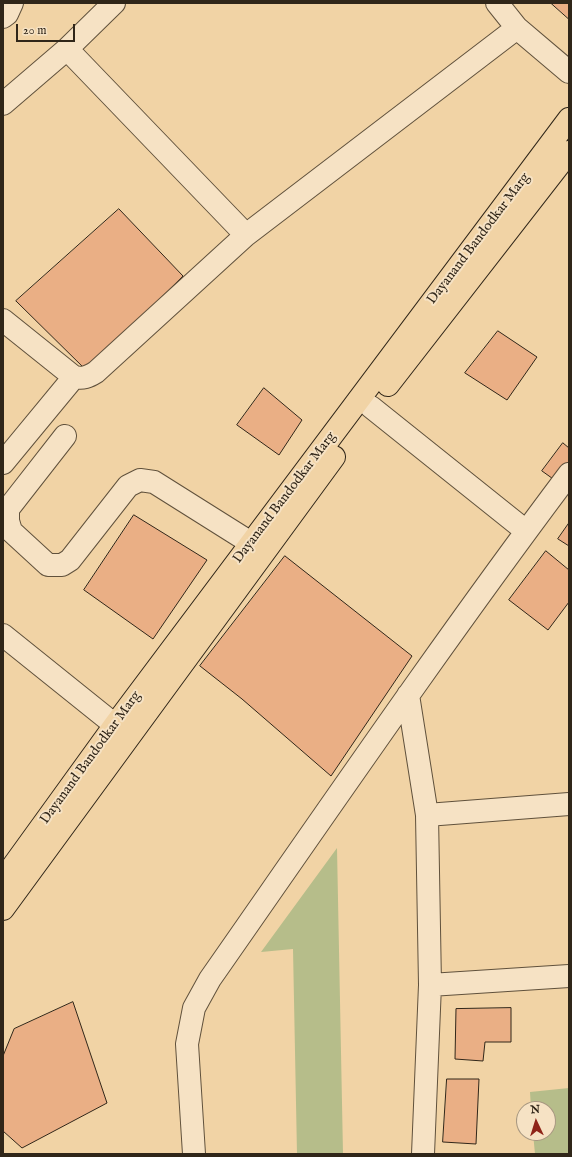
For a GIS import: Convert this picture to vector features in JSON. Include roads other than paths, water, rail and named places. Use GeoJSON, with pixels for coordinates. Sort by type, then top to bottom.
{"type":"FeatureCollection","features":[{"type":"Feature","properties":{"kind":"main road","name":"Dayanand Bandodkar Marg"},"geometry":{"type":"LineString","coordinates":[[3,880],[115,725],[569,119]]}},
{"type":"Feature","properties":{"kind":"main road","name":"Dayanand Bandodkar Marg"},"geometry":{"type":"LineString","coordinates":[[3,909],[371,407],[569,152]]}},
{"type":"Feature","properties":{"kind":"street"},"geometry":{"type":"LineString","coordinates":[[3,104],[67,49],[114,3]]}},
{"type":"Feature","properties":{"kind":"street"},"geometry":{"type":"LineString","coordinates":[[497,3],[517,28],[569,72]]}},
{"type":"Feature","properties":{"kind":"street"},"geometry":{"type":"LineString","coordinates":[[3,320],[74,377],[89,377],[246,235],[517,28]]}},
{"type":"Feature","properties":{"kind":"street"},"geometry":{"type":"LineString","coordinates":[[67,49],[246,235]]}},
{"type":"Feature","properties":{"kind":"street"},"geometry":{"type":"LineString","coordinates":[[3,463],[74,377]]}},
{"type":"Feature","properties":{"kind":"street"},"geometry":{"type":"LineString","coordinates":[[371,407],[526,531]]}},
{"type":"Feature","properties":{"kind":"street"},"geometry":{"type":"LineString","coordinates":[[65,436],[8,509],[8,521],[11,531],[48,565],[62,565],[70,560],[128,486],[140,480],[154,482],[251,543]]}},
{"type":"Feature","properties":{"kind":"street"},"geometry":{"type":"LineString","coordinates":[[194,1154],[187,1044],[194,1008],[210,979],[408,694],[569,474]]}},
{"type":"Feature","properties":{"kind":"street"},"geometry":{"type":"LineString","coordinates":[[3,635],[115,725]]}},
{"type":"Feature","properties":{"kind":"street"},"geometry":{"type":"LineString","coordinates":[[408,694],[427,815],[430,985],[423,1154]]}},
{"type":"Feature","properties":{"kind":"street"},"geometry":{"type":"LineString","coordinates":[[427,815],[569,804]]}},
{"type":"Feature","properties":{"kind":"street"},"geometry":{"type":"LineString","coordinates":[[430,985],[569,976]]}}]}
